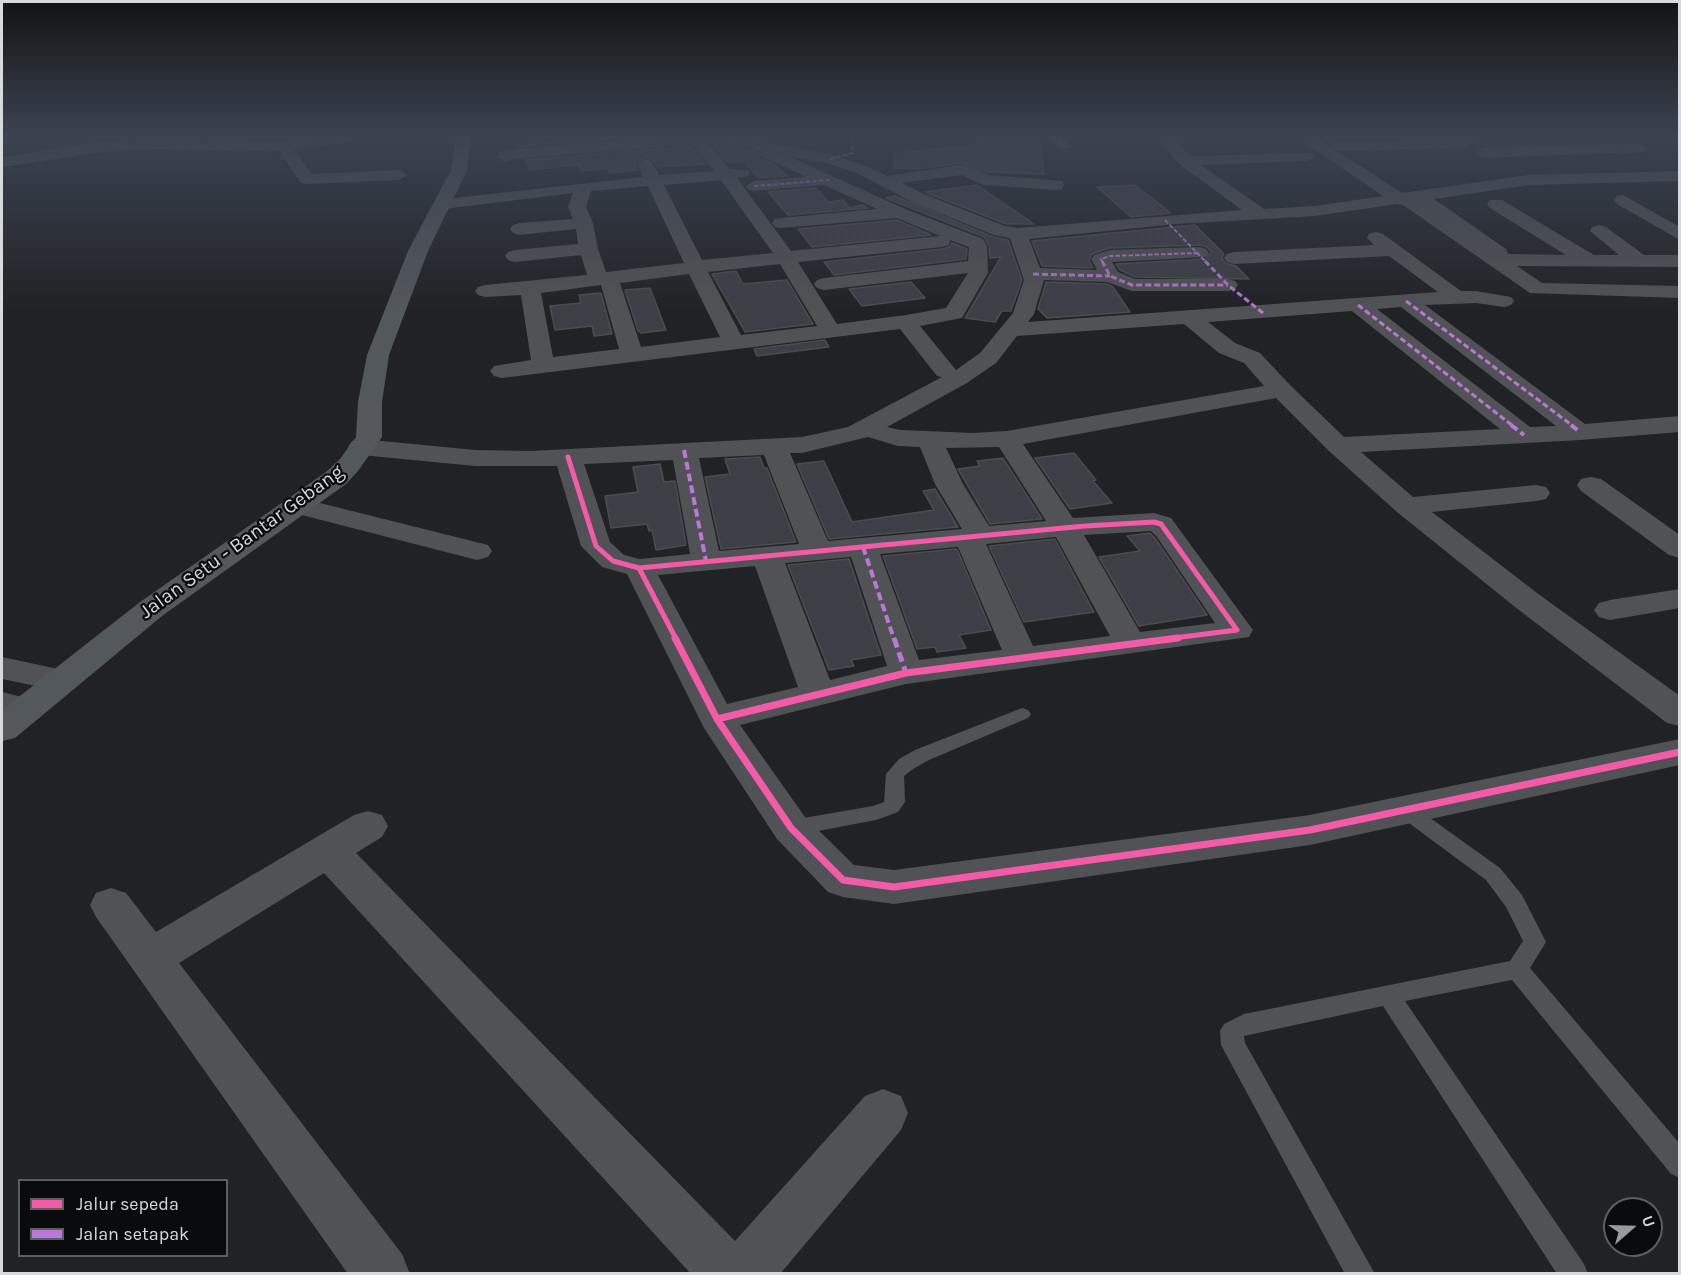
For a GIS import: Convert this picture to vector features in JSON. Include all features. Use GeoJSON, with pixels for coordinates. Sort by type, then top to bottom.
{"type":"FeatureCollection","features":[{"type":"Feature","properties":{"kind":"main road","name":"Jalan Setu - Bantar Gebang"},"geometry":{"type":"LineString","coordinates":[[9,714],[60,680],[201,572],[336,478],[349,465],[369,437],[370,402],[378,355],[418,251],[447,196]]}},
{"type":"Feature","properties":{"kind":"street"},"geometry":{"type":"LineString","coordinates":[[443,204],[527,196]]}},
{"type":"Feature","properties":{"kind":"street"},"geometry":{"type":"LineString","coordinates":[[581,196],[577,207],[584,223],[588,249],[602,276],[632,355]]}},
{"type":"Feature","properties":{"kind":"street"},"geometry":{"type":"LineString","coordinates":[[660,196],[733,342]]}},
{"type":"Feature","properties":{"kind":"street"},"geometry":{"type":"LineString","coordinates":[[754,196],[792,253],[824,284],[853,328]]}},
{"type":"Feature","properties":{"kind":"street"},"geometry":{"type":"LineString","coordinates":[[757,196],[781,224],[792,253],[831,331]]}},
{"type":"Feature","properties":{"kind":"street"},"geometry":{"type":"LineString","coordinates":[[502,371],[906,322],[954,313],[974,270],[978,246],[975,243],[934,232],[863,196]]}},
{"type":"Feature","properties":{"kind":"street"},"geometry":{"type":"LineString","coordinates":[[916,196],[1001,231],[1018,234],[1165,220],[1335,209],[1431,196]]}},
{"type":"Feature","properties":{"kind":"street"},"geometry":{"type":"LineString","coordinates":[[1234,196],[1261,214]]}},
{"type":"Feature","properties":{"kind":"street"},"geometry":{"type":"LineString","coordinates":[[1403,196],[1538,289],[1680,292]]}},
{"type":"Feature","properties":{"kind":"street"},"geometry":{"type":"LineString","coordinates":[[1496,204],[1590,260]]}},
{"type":"Feature","properties":{"kind":"street"},"geometry":{"type":"LineString","coordinates":[[1669,209],[1631,204],[1680,235]]}},
{"type":"Feature","properties":{"kind":"street"},"geometry":{"type":"LineString","coordinates":[[1335,209],[1451,292]]}},
{"type":"Feature","properties":{"kind":"street"},"geometry":{"type":"LineString","coordinates":[[781,224],[899,213]]}},
{"type":"Feature","properties":{"kind":"street"},"geometry":{"type":"LineString","coordinates":[[1165,220],[1228,285],[1263,313]]}},
{"type":"Feature","properties":{"kind":"street"},"geometry":{"type":"LineString","coordinates":[[519,229],[584,223]]}},
{"type":"Feature","properties":{"kind":"street"},"geometry":{"type":"LineString","coordinates":[[1599,231],[1640,261]]}},
{"type":"Feature","properties":{"kind":"street"},"geometry":{"type":"LineString","coordinates":[[485,291],[530,288],[695,263],[792,253],[934,232]]}},
{"type":"Feature","properties":{"kind":"street"},"geometry":{"type":"LineString","coordinates":[[361,447],[475,458],[568,457],[802,445],[868,429],[959,378],[988,358],[1023,314],[1034,274],[1018,234]]}},
{"type":"Feature","properties":{"kind":"street"},"geometry":{"type":"LineString","coordinates":[[515,256],[588,249]]}},
{"type":"Feature","properties":{"kind":"street"},"geometry":{"type":"LineString","coordinates":[[1234,258],[1393,250]]}},
{"type":"Feature","properties":{"kind":"street"},"geometry":{"type":"LineString","coordinates":[[1110,276],[1101,259],[1103,257],[1199,253]]}},
{"type":"Feature","properties":{"kind":"street"},"geometry":{"type":"LineString","coordinates":[[1496,260],[1680,261]]}},
{"type":"Feature","properties":{"kind":"street"},"geometry":{"type":"LineString","coordinates":[[824,284],[909,274],[974,270]]}},
{"type":"Feature","properties":{"kind":"street"},"geometry":{"type":"LineString","coordinates":[[909,274],[941,317]]}},
{"type":"Feature","properties":{"kind":"street"},"geometry":{"type":"LineString","coordinates":[[1034,274],[1110,276],[1136,286],[1228,285]]}},
{"type":"Feature","properties":{"kind":"street"},"geometry":{"type":"LineString","coordinates":[[1010,330],[1263,313],[1358,304],[1433,279]]}},
{"type":"Feature","properties":{"kind":"street"},"geometry":{"type":"LineString","coordinates":[[530,288],[543,365]]}},
{"type":"Feature","properties":{"kind":"street"},"geometry":{"type":"LineString","coordinates":[[1402,291],[1504,301]]}},
{"type":"Feature","properties":{"kind":"street"},"geometry":{"type":"LineString","coordinates":[[1402,291],[1580,432]]}},
{"type":"Feature","properties":{"kind":"street"},"geometry":{"type":"LineString","coordinates":[[1653,292],[1680,308]]}},
{"type":"Feature","properties":{"kind":"street"},"geometry":{"type":"LineString","coordinates":[[1358,304],[1524,435]]}},
{"type":"Feature","properties":{"kind":"street"},"geometry":{"type":"LineString","coordinates":[[1189,318],[1227,348],[1252,358],[1281,390],[1338,445],[1407,506],[1526,600],[1680,714]]}},
{"type":"Feature","properties":{"kind":"street"},"geometry":{"type":"LineString","coordinates":[[906,322],[945,371]]}},
{"type":"Feature","properties":{"kind":"street"},"geometry":{"type":"LineString","coordinates":[[868,429],[898,438],[1007,439],[1281,390]]}},
{"type":"Feature","properties":{"kind":"street"},"geometry":{"type":"LineString","coordinates":[[1338,445],[1580,432],[1680,424]]}},
{"type":"Feature","properties":{"kind":"street"},"geometry":{"type":"LineString","coordinates":[[1007,439],[1065,528],[1130,643]]}},
{"type":"Feature","properties":{"kind":"street"},"geometry":{"type":"LineString","coordinates":[[930,440],[975,537],[1022,658]]}},
{"type":"Feature","properties":{"kind":"street"},"geometry":{"type":"LineString","coordinates":[[774,446],[817,551]]}},
{"type":"Feature","properties":{"kind":"street"},"geometry":{"type":"LineString","coordinates":[[684,450],[706,561]]}},
{"type":"Feature","properties":{"kind":"street"},"geometry":{"type":"LineString","coordinates":[[568,457],[596,546],[613,561],[639,568],[1146,522],[1161,524],[1168,531],[1237,630],[906,673],[717,719]]}},
{"type":"Feature","properties":{"kind":"street"},"geometry":{"type":"LineString","coordinates":[[1591,485],[1680,549]]}},
{"type":"Feature","properties":{"kind":"street"},"geometry":{"type":"LineString","coordinates":[[1407,506],[1536,493]]}},
{"type":"Feature","properties":{"kind":"street"},"geometry":{"type":"LineString","coordinates":[[296,505],[477,551]]}},
{"type":"Feature","properties":{"kind":"street"},"geometry":{"type":"LineString","coordinates":[[863,547],[906,673]]}},
{"type":"Feature","properties":{"kind":"street"},"geometry":{"type":"LineString","coordinates":[[767,556],[818,695]]}},
{"type":"Feature","properties":{"kind":"street"},"geometry":{"type":"LineString","coordinates":[[639,568],[717,719],[791,828],[843,880],[894,887],[1310,830],[1680,752]]}},
{"type":"Feature","properties":{"kind":"street"},"geometry":{"type":"LineString","coordinates":[[1610,610],[1680,598]]}},
{"type":"Feature","properties":{"kind":"street"},"geometry":{"type":"LineString","coordinates":[[2,668],[60,680]]}},
{"type":"Feature","properties":{"kind":"street"},"geometry":{"type":"LineString","coordinates":[[150,958],[368,826]]}},
{"type":"Feature","properties":{"kind":"street"},"geometry":{"type":"LineString","coordinates":[[328,850],[729,1274]]}},
{"type":"Feature","properties":{"kind":"street"},"geometry":{"type":"LineString","coordinates":[[111,905],[382,1274]]}},
{"type":"Feature","properties":{"kind":"street"},"geometry":{"type":"LineString","coordinates":[[743,1274],[884,1113]]}},
{"type":"Feature","properties":{"kind":"lane"},"geometry":{"type":"LineString","coordinates":[[791,828],[876,813],[891,807],[895,802],[895,774],[906,764],[922,755],[1022,714]]}},
{"type":"Feature","properties":{"kind":"lane"},"geometry":{"type":"LineString","coordinates":[[1361,1274],[1233,1045],[1232,1031],[1244,1024],[1517,969],[1535,942],[1514,901],[1493,874],[1406,810]]}},
{"type":"Feature","properties":{"kind":"lane"},"geometry":{"type":"LineString","coordinates":[[1517,969],[1680,1165]]}},
{"type":"Feature","properties":{"kind":"lane"},"geometry":{"type":"LineString","coordinates":[[1388,995],[1574,1274]]}},
{"type":"Feature","properties":{"kind":"building"},"geometry":{"type":"Polygon","coordinates":[[[771,196],[822,196],[828,202],[843,200],[849,208],[862,205],[868,208],[788,215],[771,196]]]}},
{"type":"Feature","properties":{"kind":"building"},"geometry":{"type":"Polygon","coordinates":[[[895,196],[993,237],[1008,240],[1022,280],[1011,311],[1002,311],[995,322],[965,318],[1001,257],[990,258],[989,246],[984,237],[886,198],[895,196]]]}},
{"type":"Feature","properties":{"kind":"building"},"geometry":{"type":"Polygon","coordinates":[[[934,196],[992,196],[1034,224],[1006,224],[934,196]]]}},
{"type":"Feature","properties":{"kind":"building"},"geometry":{"type":"Polygon","coordinates":[[[1107,196],[1148,196],[1171,213],[1131,217],[1107,196]]]}},
{"type":"Feature","properties":{"kind":"building"},"geometry":{"type":"Polygon","coordinates":[[[897,220],[931,235],[812,247],[798,229],[897,220]]]}},
{"type":"Feature","properties":{"kind":"building"},"geometry":{"type":"Polygon","coordinates":[[[1195,225],[1224,254],[1222,258],[1225,263],[1236,266],[1249,279],[1135,277],[1120,270],[1116,264],[1206,259],[1211,252],[1207,247],[1200,245],[1109,248],[1092,254],[1089,260],[1093,268],[1042,266],[1032,241],[1195,225]]]}},
{"type":"Feature","properties":{"kind":"building"},"geometry":{"type":"Polygon","coordinates":[[[952,243],[967,249],[966,259],[834,275],[824,262],[942,249],[950,247],[952,243]]]}},
{"type":"Feature","properties":{"kind":"building"},"geometry":{"type":"Polygon","coordinates":[[[736,271],[743,284],[787,280],[813,324],[745,332],[712,274],[736,271]]]}},
{"type":"Feature","properties":{"kind":"building"},"geometry":{"type":"Polygon","coordinates":[[[911,282],[925,298],[862,306],[849,289],[911,282]]]}},
{"type":"Feature","properties":{"kind":"building"},"geometry":{"type":"Polygon","coordinates":[[[1046,282],[1107,284],[1113,287],[1130,312],[1047,318],[1038,309],[1046,282]]]}},
{"type":"Feature","properties":{"kind":"building"},"geometry":{"type":"Polygon","coordinates":[[[650,288],[666,330],[641,333],[638,331],[625,290],[650,288]]]}},
{"type":"Feature","properties":{"kind":"building"},"geometry":{"type":"Polygon","coordinates":[[[601,293],[612,334],[594,336],[592,326],[555,330],[550,306],[581,303],[579,295],[601,293]]]}},
{"type":"Feature","properties":{"kind":"building"},"geometry":{"type":"Polygon","coordinates":[[[825,340],[829,347],[757,356],[754,349],[825,340]]]}},
{"type":"Feature","properties":{"kind":"building"},"geometry":{"type":"Polygon","coordinates":[[[1074,453],[1096,480],[1093,481],[1112,503],[1070,509],[1035,458],[1074,453]]]}},
{"type":"Feature","properties":{"kind":"building"},"geometry":{"type":"Polygon","coordinates":[[[760,457],[764,468],[767,468],[796,542],[721,549],[705,477],[730,474],[725,459],[760,457]]]}},
{"type":"Feature","properties":{"kind":"building"},"geometry":{"type":"Polygon","coordinates":[[[1003,458],[1042,519],[990,524],[958,469],[980,466],[977,461],[1003,458]]]}},
{"type":"Feature","properties":{"kind":"building"},"geometry":{"type":"Polygon","coordinates":[[[824,461],[852,522],[934,510],[923,491],[935,489],[958,527],[829,539],[797,464],[824,461]]]}},
{"type":"Feature","properties":{"kind":"building"},"geometry":{"type":"Polygon","coordinates":[[[660,464],[664,482],[675,481],[686,545],[656,550],[652,530],[649,531],[647,524],[611,528],[605,496],[638,492],[633,467],[660,464]]]}},
{"type":"Feature","properties":{"kind":"building"},"geometry":{"type":"Polygon","coordinates":[[[1150,533],[1207,615],[1139,626],[1099,557],[1140,551],[1127,536],[1150,533]]]}},
{"type":"Feature","properties":{"kind":"building"},"geometry":{"type":"Polygon","coordinates":[[[1055,539],[1094,612],[1024,622],[989,546],[1055,539]]]}},
{"type":"Feature","properties":{"kind":"building"},"geometry":{"type":"Polygon","coordinates":[[[957,549],[991,630],[959,635],[966,648],[937,652],[935,647],[917,649],[883,556],[957,549]]]}},
{"type":"Feature","properties":{"kind":"building"},"geometry":{"type":"Polygon","coordinates":[[[849,559],[881,655],[851,660],[854,666],[829,670],[788,565],[849,559]]]}},
{"type":"Feature","properties":{"kind":"marked path"},"geometry":{"type":"LineString","coordinates":[[1165,220],[1228,285],[1263,313]]}},
{"type":"Feature","properties":{"kind":"marked path"},"geometry":{"type":"LineString","coordinates":[[1199,253],[1110,256],[1101,259],[1110,276],[1132,285],[1228,285]]}},
{"type":"Feature","properties":{"kind":"marked path"},"geometry":{"type":"LineString","coordinates":[[1033,274],[1110,276]]}},
{"type":"Feature","properties":{"kind":"marked path"},"geometry":{"type":"LineString","coordinates":[[1406,301],[1580,432]]}},
{"type":"Feature","properties":{"kind":"marked path"},"geometry":{"type":"LineString","coordinates":[[1358,305],[1524,435]]}},
{"type":"Feature","properties":{"kind":"marked path"},"geometry":{"type":"LineString","coordinates":[[684,450],[706,561]]}},
{"type":"Feature","properties":{"kind":"marked path"},"geometry":{"type":"LineString","coordinates":[[863,547],[906,673]]}},
{"type":"Feature","properties":{"kind":"cycle path"},"geometry":{"type":"LineString","coordinates":[[568,457],[596,546],[613,561],[639,568],[1085,526],[1154,522],[1161,524],[1168,531],[1237,630],[906,673],[717,719]]}},
{"type":"Feature","properties":{"kind":"cycle path"},"geometry":{"type":"LineString","coordinates":[[639,568],[717,719],[791,828],[843,880],[894,887],[1310,830],[1680,752]]}}]}
